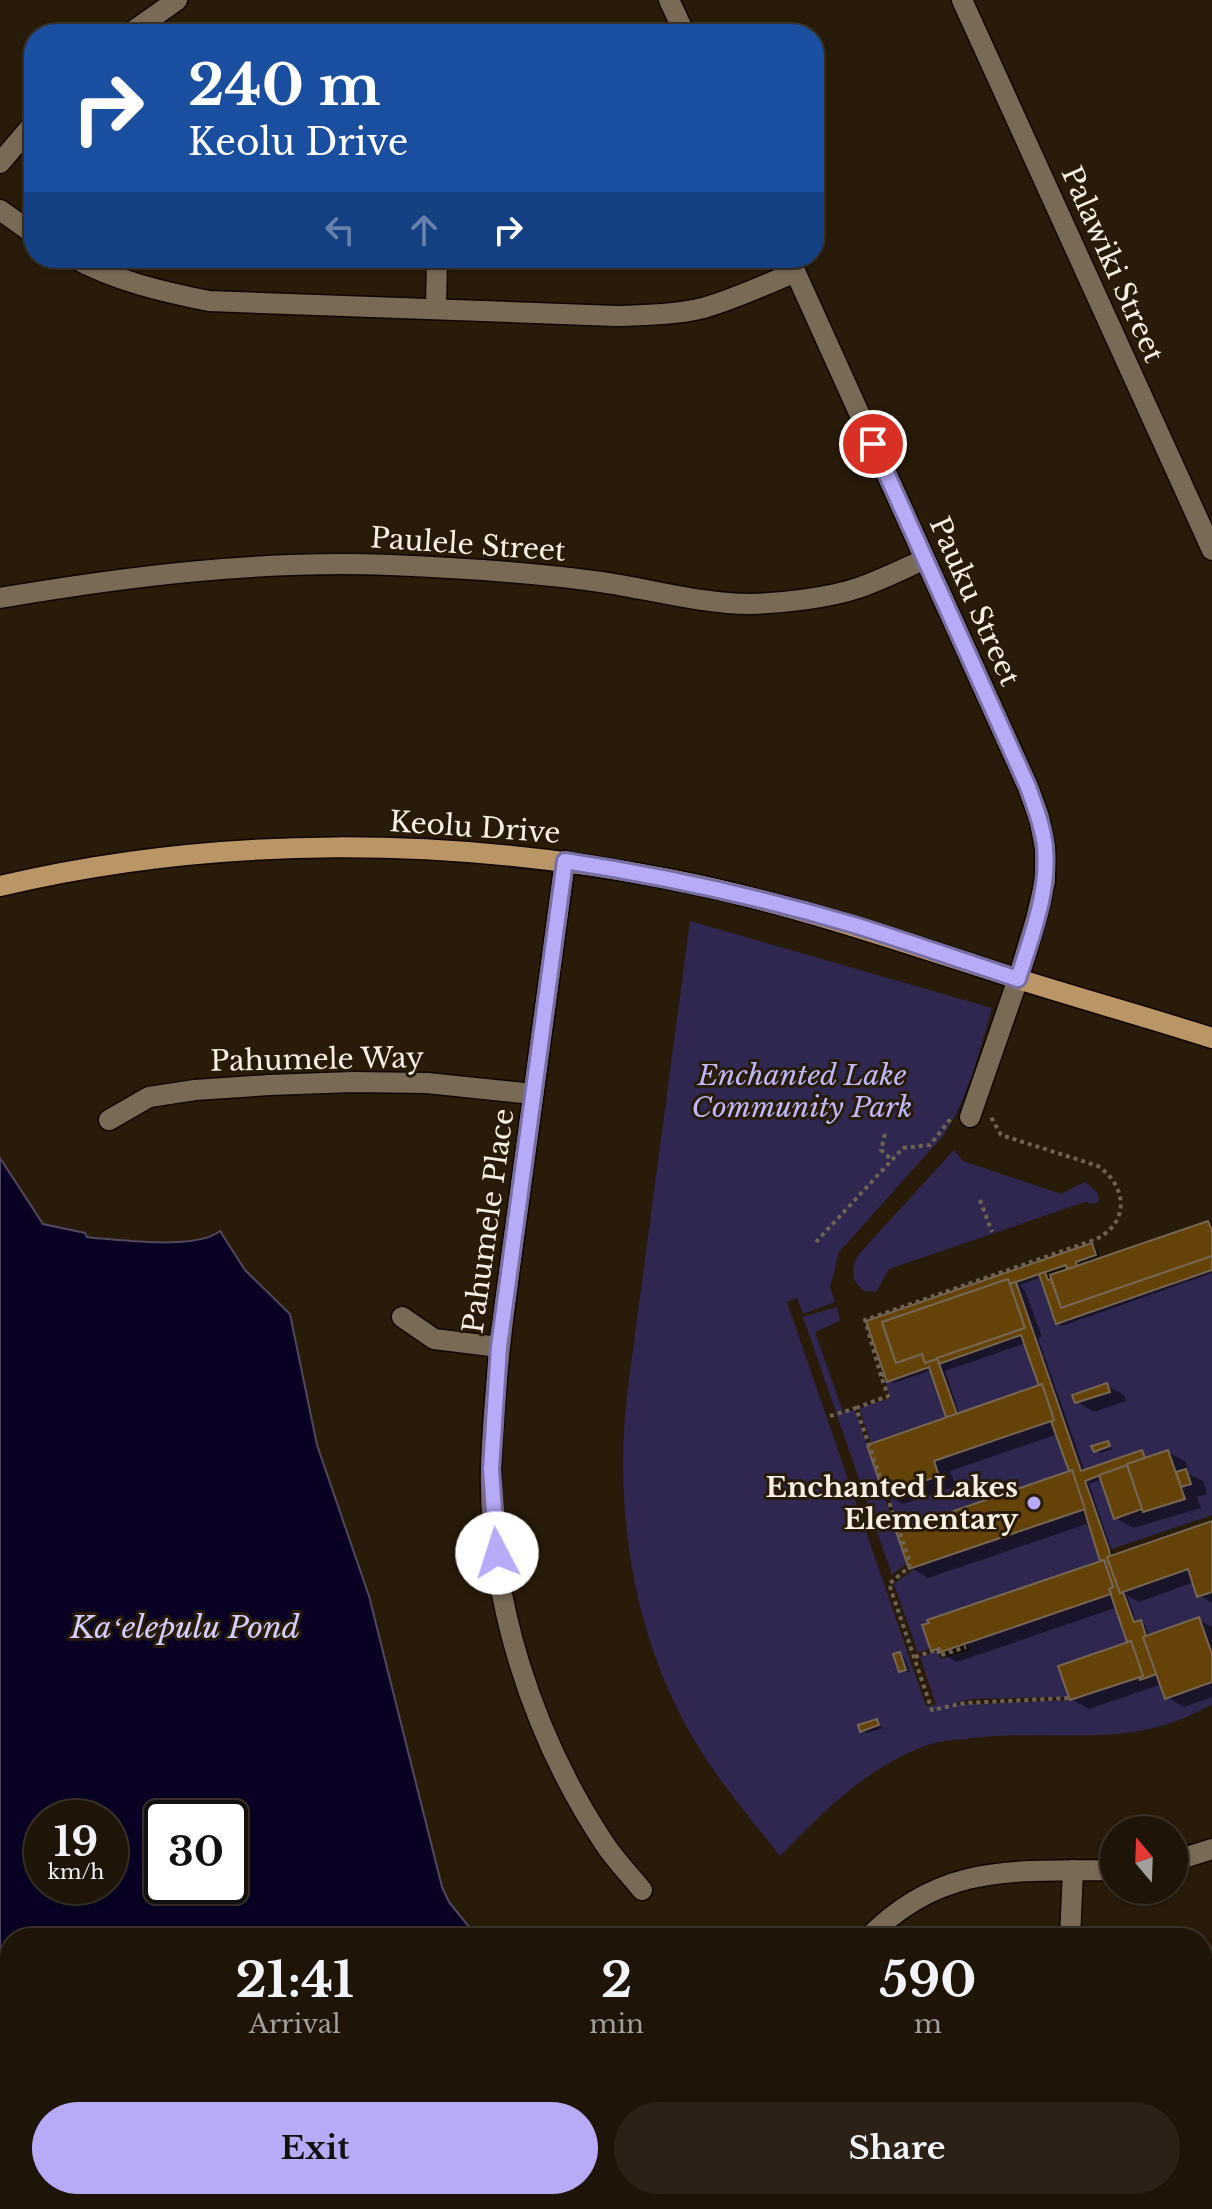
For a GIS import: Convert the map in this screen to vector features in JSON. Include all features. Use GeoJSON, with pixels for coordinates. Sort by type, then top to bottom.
{"type":"FeatureCollection","features":[{"type":"Feature","properties":{"kind":"main road","name":"Keolu Drive"},"geometry":{"type":"LineString","coordinates":[[0,886],[135,862],[262,850],[389,848],[565,861],[676,880],[854,925],[1212,1038]]}},
{"type":"Feature","properties":{"kind":"street"},"geometry":{"type":"LineString","coordinates":[[143,24],[177,0]]}},
{"type":"Feature","properties":{"kind":"street"},"geometry":{"type":"LineString","coordinates":[[669,0],[680,24]]}},
{"type":"Feature","properties":{"kind":"street","name":"Palawiki Street"},"geometry":{"type":"LineString","coordinates":[[962,0],[1212,550]]}},
{"type":"Feature","properties":{"kind":"street"},"geometry":{"type":"LineString","coordinates":[[0,163],[24,135]]}},
{"type":"Feature","properties":{"kind":"street"},"geometry":{"type":"LineString","coordinates":[[0,210],[24,227]]}},
{"type":"Feature","properties":{"kind":"street"},"geometry":{"type":"LineString","coordinates":[[95,268],[158,291],[209,301],[616,316],[701,308],[737,297],[787,268]]}},
{"type":"Feature","properties":{"kind":"street"},"geometry":{"type":"LineString","coordinates":[[436,309],[437,268]]}},
{"type":"Feature","properties":{"kind":"street","name":"Pauku Street"},"geometry":{"type":"LineString","coordinates":[[793,268],[1039,817],[1045,848],[1045,881],[1036,919],[1018,979],[962,1115]]}},
{"type":"Feature","properties":{"kind":"street","name":"Paulele Street"},"geometry":{"type":"LineString","coordinates":[[0,598],[88,583],[201,570],[293,565],[386,565],[495,570],[570,578],[749,604],[840,593],[925,559]]}},
{"type":"Feature","properties":{"kind":"street","name":"Pahumele Place"},"geometry":{"type":"LineString","coordinates":[[565,861],[499,1347],[491,1469],[494,1533],[507,1615],[530,1694],[554,1753],[606,1845],[642,1890]]}},
{"type":"Feature","properties":{"kind":"street","name":"Pahumele Way"},"geometry":{"type":"LineString","coordinates":[[109,1120],[149,1097],[269,1085],[427,1083],[533,1094]]}},
{"type":"Feature","properties":{"kind":"street"},"geometry":{"type":"LineString","coordinates":[[402,1317],[434,1339],[499,1347]]}},
{"type":"Feature","properties":{"kind":"street"},"geometry":{"type":"LineString","coordinates":[[1188,1857],[1212,1849]]}},
{"type":"Feature","properties":{"kind":"street"},"geometry":{"type":"LineString","coordinates":[[879,1928],[915,1901],[962,1880],[1012,1870],[1100,1870]]}},
{"type":"Feature","properties":{"kind":"street"},"geometry":{"type":"LineString","coordinates":[[1070,1928],[1073,1870]]}},
{"type":"Feature","properties":{"kind":"path"},"geometry":{"type":"LineString","coordinates":[[830,1416],[888,1396],[865,1320],[1107,1235],[1118,1216],[1120,1194],[1117,1183],[1109,1174],[1098,1166],[1001,1135],[991,1115],[991,1105]]}},
{"type":"Feature","properties":{"kind":"path"},"geometry":{"type":"LineString","coordinates":[[816,1242],[903,1148],[930,1145],[962,1115]]}},
{"type":"Feature","properties":{"kind":"path"},"geometry":{"type":"LineString","coordinates":[[885,1134],[881,1150],[892,1160]]}},
{"type":"Feature","properties":{"kind":"path"},"geometry":{"type":"LineString","coordinates":[[980,1200],[992,1232]]}},
{"type":"Feature","properties":{"kind":"path"},"geometry":{"type":"LineString","coordinates":[[856,1408],[910,1562],[909,1567],[889,1584],[932,1710],[965,1703],[1069,1698]]}},
{"type":"Feature","properties":{"kind":"path"},"geometry":{"type":"LineString","coordinates":[[915,1657],[939,1649],[941,1655],[966,1647]]}},
{"type":"Feature","properties":{"kind":"green space","name":"Enchanted Lake Community Park"},"geometry":{"type":"Polygon","coordinates":[[[690,921],[992,1008],[967,1090],[943,1136],[839,1252],[830,1287],[835,1302],[803,1314],[797,1298],[787,1302],[926,1706],[936,1705],[920,1657],[938,1651],[940,1659],[969,1650],[967,1643],[1111,1594],[1127,1642],[1058,1666],[1069,1697],[970,1699],[949,1705],[1070,1700],[1157,1674],[1165,1698],[1212,1682],[1212,1704],[1182,1719],[1124,1733],[1005,1736],[949,1740],[925,1746],[884,1766],[847,1792],[780,1856],[736,1801],[696,1743],[657,1662],[643,1619],[633,1575],[624,1485],[627,1395],[690,921]]]}},
{"type":"Feature","properties":{"kind":"green space"},"geometry":{"type":"Polygon","coordinates":[[[954,1150],[963,1161],[1061,1194],[1085,1182],[1097,1192],[1099,1201],[1095,1204],[1085,1202],[889,1269],[876,1292],[864,1291],[853,1274],[859,1254],[954,1150]]]}},
{"type":"Feature","properties":{"kind":"green space"},"geometry":{"type":"Polygon","coordinates":[[[1212,1270],[1212,1515],[1109,1550],[1085,1481],[1100,1476],[1115,1519],[1184,1499],[1181,1487],[1191,1484],[1185,1469],[1176,1472],[1168,1450],[1145,1458],[1142,1450],[1081,1471],[1016,1282],[1039,1274],[1056,1324],[1212,1270]]]}},
{"type":"Feature","properties":{"kind":"green space"},"geometry":{"type":"Polygon","coordinates":[[[837,1307],[840,1321],[815,1332],[843,1412],[855,1410],[907,1563],[892,1575],[803,1317],[837,1307]]]}},
{"type":"Feature","properties":{"kind":"green space"},"geometry":{"type":"Polygon","coordinates":[[[1021,1335],[1039,1386],[957,1414],[939,1364],[1021,1335]]]}},
{"type":"Feature","properties":{"kind":"green space"},"geometry":{"type":"Polygon","coordinates":[[[929,1367],[946,1417],[871,1443],[859,1408],[890,1398],[885,1382],[929,1367]]]}},
{"type":"Feature","properties":{"kind":"green space"},"geometry":{"type":"Polygon","coordinates":[[[1051,1421],[1069,1471],[900,1529],[888,1495],[939,1476],[934,1461],[1051,1421]]]}},
{"type":"Feature","properties":{"kind":"green space"},"geometry":{"type":"Polygon","coordinates":[[[1082,1510],[1100,1561],[928,1620],[929,1623],[922,1625],[930,1648],[918,1653],[894,1584],[915,1568],[1082,1510]]]}},
{"type":"Feature","properties":{"kind":"green space"},"geometry":{"type":"Polygon","coordinates":[[[1188,1569],[1197,1596],[1212,1592],[1212,1654],[1199,1618],[1146,1636],[1141,1620],[1134,1622],[1123,1592],[1188,1569]]]}},
{"type":"Feature","properties":{"kind":"water","name":"Kaʻelepulu Pond"},"geometry":{"type":"Polygon","coordinates":[[[0,1158],[43,1224],[85,1233],[87,1237],[141,1242],[194,1240],[220,1231],[245,1270],[290,1314],[317,1445],[369,1596],[442,1887],[449,1902],[470,1928],[0,1928],[0,1158]]]}},
{"type":"Feature","properties":{"kind":"building"},"geometry":{"type":"Polygon","coordinates":[[[1208,1221],[1212,1231],[1212,1256],[1061,1308],[1050,1275],[1208,1221]]]}},
{"type":"Feature","properties":{"kind":"building"},"geometry":{"type":"Polygon","coordinates":[[[1092,1243],[1096,1255],[1076,1262],[1077,1266],[1067,1269],[1066,1265],[1010,1284],[1008,1279],[882,1322],[896,1363],[922,1354],[925,1363],[937,1358],[957,1414],[946,1417],[929,1367],[887,1382],[866,1321],[1092,1243]]]}},
{"type":"Feature","properties":{"kind":"building"},"geometry":{"type":"Polygon","coordinates":[[[1212,1256],[1212,1270],[1056,1324],[1039,1274],[1045,1272],[1048,1280],[1051,1279],[1061,1308],[1212,1256]]]}},
{"type":"Feature","properties":{"kind":"building"},"geometry":{"type":"Polygon","coordinates":[[[1008,1279],[1025,1328],[925,1363],[922,1354],[896,1363],[882,1322],[1008,1279]]]}},
{"type":"Feature","properties":{"kind":"building"},"geometry":{"type":"Polygon","coordinates":[[[1016,1282],[1081,1471],[1142,1450],[1145,1458],[1085,1481],[1120,1593],[1123,1592],[1134,1622],[1141,1620],[1146,1636],[1143,1637],[1157,1674],[1140,1680],[1139,1677],[1143,1676],[1131,1641],[1127,1642],[1109,1589],[1113,1587],[1104,1560],[1100,1561],[1072,1470],[1069,1471],[1051,1421],[1054,1420],[1042,1384],[1039,1386],[1021,1335],[939,1364],[937,1358],[1025,1328],[1010,1284],[1016,1282]]]}},
{"type":"Feature","properties":{"kind":"building"},"geometry":{"type":"Polygon","coordinates":[[[1107,1383],[1110,1392],[1075,1403],[1072,1395],[1107,1383]]]}},
{"type":"Feature","properties":{"kind":"building"},"geometry":{"type":"Polygon","coordinates":[[[1042,1384],[1054,1420],[934,1461],[939,1476],[884,1495],[867,1445],[1042,1384]]]}},
{"type":"Feature","properties":{"kind":"building"},"geometry":{"type":"Polygon","coordinates":[[[1108,1441],[1110,1446],[1094,1452],[1091,1446],[1108,1441]]]}},
{"type":"Feature","properties":{"kind":"building"},"geometry":{"type":"Polygon","coordinates":[[[1168,1450],[1185,1499],[1143,1512],[1127,1464],[1168,1450]]]}},
{"type":"Feature","properties":{"kind":"building"},"geometry":{"type":"Polygon","coordinates":[[[1127,1465],[1142,1509],[1114,1519],[1099,1475],[1127,1465]]]}},
{"type":"Feature","properties":{"kind":"building"},"geometry":{"type":"Polygon","coordinates":[[[1186,1469],[1191,1484],[1181,1487],[1176,1472],[1186,1469]]]}},
{"type":"Feature","properties":{"kind":"building"},"geometry":{"type":"Polygon","coordinates":[[[1072,1470],[1085,1509],[909,1569],[896,1531],[1072,1470]]]}},
{"type":"Feature","properties":{"kind":"building"},"geometry":{"type":"Polygon","coordinates":[[[1212,1521],[1212,1592],[1197,1597],[1188,1569],[1120,1593],[1107,1557],[1212,1521]]]}},
{"type":"Feature","properties":{"kind":"building"},"geometry":{"type":"Polygon","coordinates":[[[1104,1560],[1113,1587],[1109,1589],[1111,1594],[938,1653],[937,1649],[931,1651],[922,1625],[929,1623],[927,1620],[1104,1560]]]}},
{"type":"Feature","properties":{"kind":"building"},"geometry":{"type":"Polygon","coordinates":[[[1199,1617],[1212,1654],[1212,1682],[1165,1699],[1143,1637],[1199,1617]]]}},
{"type":"Feature","properties":{"kind":"building"},"geometry":{"type":"Polygon","coordinates":[[[1131,1641],[1143,1676],[1070,1700],[1058,1666],[1131,1641]]]}},
{"type":"Feature","properties":{"kind":"building"},"geometry":{"type":"Polygon","coordinates":[[[900,1652],[906,1670],[899,1672],[893,1654],[900,1652]]]}},
{"type":"Feature","properties":{"kind":"building"},"geometry":{"type":"Polygon","coordinates":[[[877,1719],[879,1725],[860,1732],[858,1725],[877,1719]]]}},
{"type":"Feature","properties":{"kind":"place","name":"Enchanted Lakes Elementary"},"geometry":{"type":"Point","coordinates":[1034,1503]}},
{"type":"Feature","properties":{"kind":"route"},"geometry":{"type":"LineString","coordinates":[[497,1553],[491,1469],[499,1347],[565,861],[676,880],[774,904],[854,925],[1018,979],[1045,881],[1045,848],[1039,817],[873,444]]}}]}
